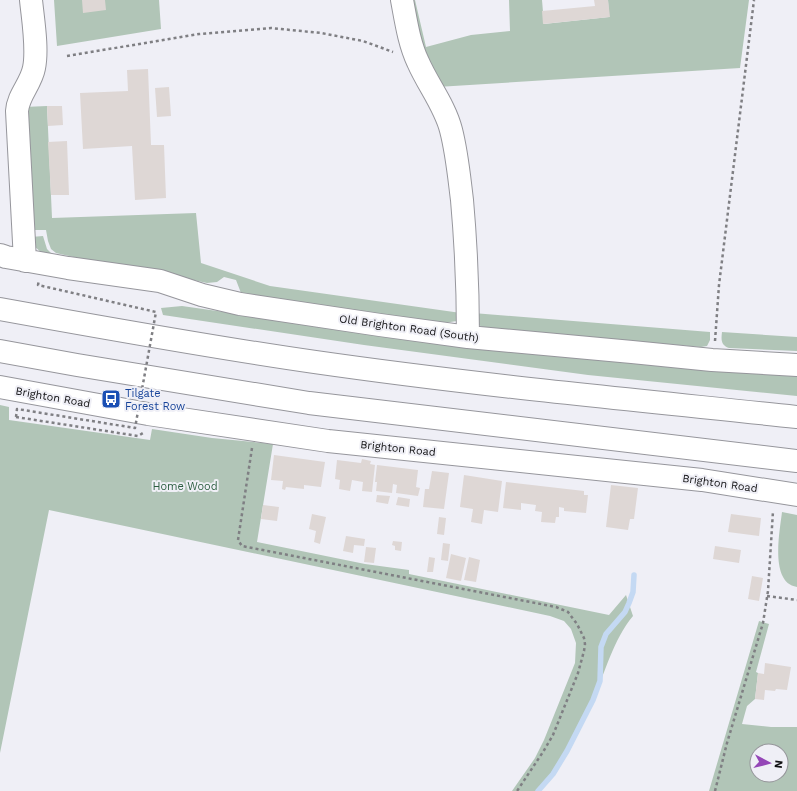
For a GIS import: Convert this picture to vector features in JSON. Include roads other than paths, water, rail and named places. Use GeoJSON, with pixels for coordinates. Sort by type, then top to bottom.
{"type":"FeatureCollection","features":[{"type":"Feature","properties":{"kind":"main road"},"geometry":{"type":"LineString","coordinates":[[25,261],[17,111],[19,99],[34,69],[35,51],[31,0]]}},
{"type":"Feature","properties":{"kind":"main road"},"geometry":{"type":"LineString","coordinates":[[402,0],[417,61],[447,118],[456,149],[465,230],[468,280],[468,336]]}},
{"type":"Feature","properties":{"kind":"main road","name":"Old Brighton Road (South)"},"geometry":{"type":"LineString","coordinates":[[0,254],[6,257],[25,261],[160,281],[202,295],[240,304],[468,336],[712,360],[797,365]]}},
{"type":"Feature","properties":{"kind":"main road"},"geometry":{"type":"LineString","coordinates":[[0,309],[315,362],[543,391],[797,417]]}},
{"type":"Feature","properties":{"kind":"main road"},"geometry":{"type":"LineString","coordinates":[[0,351],[85,367],[309,403],[797,461]]}},
{"type":"Feature","properties":{"kind":"main road","name":"Brighton Road"},"geometry":{"type":"LineString","coordinates":[[0,387],[148,414],[328,441],[702,480],[797,495]]}},
{"type":"Feature","properties":{"kind":"waterway"},"geometry":{"type":"LineString","coordinates":[[538,791],[553,774],[567,751],[593,700],[600,681],[601,647],[606,634],[625,612],[633,592],[634,575]]}},
{"type":"Feature","properties":{"kind":"place","name":"Tilgate Forest Row"},"geometry":{"type":"Point","coordinates":[111,399]}},
{"type":"Feature","properties":{"kind":"park label","name":"Home Wood"},"geometry":{"type":"Point","coordinates":[185,486]}}]}
